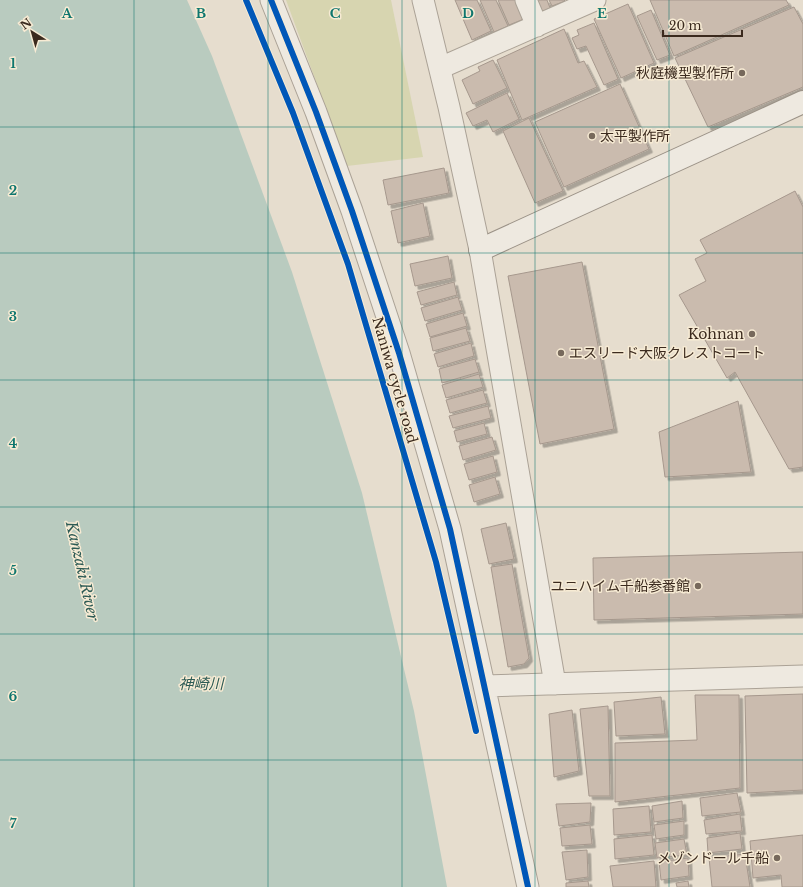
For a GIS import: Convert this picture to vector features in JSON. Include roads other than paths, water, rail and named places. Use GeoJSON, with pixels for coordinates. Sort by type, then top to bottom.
{"type":"FeatureCollection","features":[{"type":"Feature","properties":{"kind":"street"},"geometry":{"type":"LineString","coordinates":[[271,0],[316,112],[352,211],[399,353],[450,529],[528,887]]}},
{"type":"Feature","properties":{"kind":"street"},"geometry":{"type":"LineString","coordinates":[[423,0],[440,68],[480,250],[555,684]]}},
{"type":"Feature","properties":{"kind":"street"},"geometry":{"type":"LineString","coordinates":[[526,0],[537,26]]}},
{"type":"Feature","properties":{"kind":"street"},"geometry":{"type":"LineString","coordinates":[[440,68],[595,0]]}},
{"type":"Feature","properties":{"kind":"street"},"geometry":{"type":"LineString","coordinates":[[480,250],[803,102]]}},
{"type":"Feature","properties":{"kind":"street"},"geometry":{"type":"LineString","coordinates":[[485,686],[803,676]]}},
{"type":"Feature","properties":{"kind":"water","name":"神崎川"},"geometry":{"type":"Polygon","coordinates":[[[0,0],[187,0],[212,56],[292,272],[362,493],[414,711],[447,887],[0,887],[0,0]]]}},
{"type":"Feature","properties":{"kind":"place","name":"秋庭機型製作所"},"geometry":{"type":"Point","coordinates":[742,73]}},
{"type":"Feature","properties":{"kind":"place","name":"太平製作所"},"geometry":{"type":"Point","coordinates":[592,136]}},
{"type":"Feature","properties":{"kind":"place","name":"Kohnan"},"geometry":{"type":"Point","coordinates":[752,334]}},
{"type":"Feature","properties":{"kind":"place","name":"エスリード大阪クレストコート"},"geometry":{"type":"Point","coordinates":[561,353]}},
{"type":"Feature","properties":{"kind":"place","name":"ユニハイム千船参番館"},"geometry":{"type":"Point","coordinates":[698,586]}},
{"type":"Feature","properties":{"kind":"place","name":"メゾンドール千船"},"geometry":{"type":"Point","coordinates":[777,858]}},
{"type":"Feature","properties":{"kind":"water label","name":"Kanzaki River"},"geometry":{"type":"Point","coordinates":[82,571]}}]}
